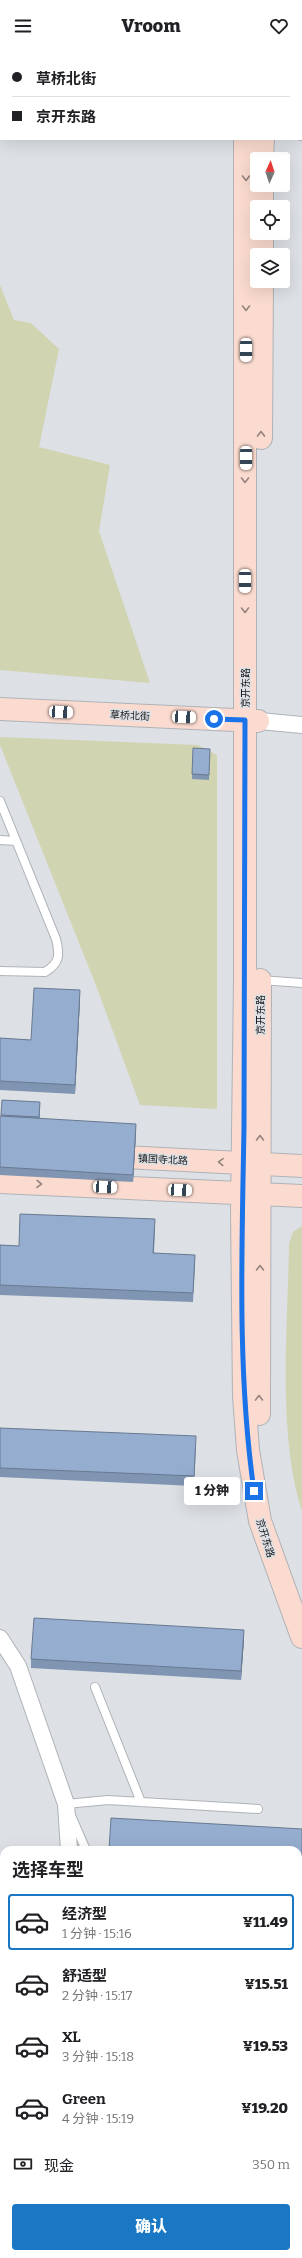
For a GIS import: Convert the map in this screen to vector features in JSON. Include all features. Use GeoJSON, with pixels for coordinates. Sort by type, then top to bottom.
{"type":"FeatureCollection","features":[{"type":"Feature","properties":{"kind":"street","name":"京开东路"},"geometry":{"type":"LineString","coordinates":[[246,140],[252,720],[253,980],[251,1193],[259,1441],[272,1514],[284,1553],[302,1599]]}},
{"type":"Feature","properties":{"kind":"street"},"geometry":{"type":"LineString","coordinates":[[262,140],[262,152]]}},
{"type":"Feature","properties":{"kind":"street","name":"京开东路"},"geometry":{"type":"LineString","coordinates":[[252,720],[262,288]]}},
{"type":"Feature","properties":{"kind":"street","name":"草桥北街"},"geometry":{"type":"LineString","coordinates":[[0,709],[252,720]]}},
{"type":"Feature","properties":{"kind":"street"},"geometry":{"type":"LineString","coordinates":[[252,720],[302,725]]}},
{"type":"Feature","properties":{"kind":"street","name":"镇国寺北路"},"geometry":{"type":"LineString","coordinates":[[86,1155],[302,1166]]}},
{"type":"Feature","properties":{"kind":"street"},"geometry":{"type":"LineString","coordinates":[[0,1182],[302,1196]]}},
{"type":"Feature","properties":{"kind":"street","name":"京开东路"},"geometry":{"type":"LineString","coordinates":[[251,1193],[244,1396],[248,1450],[260,1522],[302,1637]]}},
{"type":"Feature","properties":{"kind":"street"},"geometry":{"type":"LineString","coordinates":[[0,1638],[18,1666],[66,1804],[69,1846]]}},
{"type":"Feature","properties":{"kind":"lane"},"geometry":{"type":"LineString","coordinates":[[0,802],[60,952],[58,962],[45,972],[0,971]]}},
{"type":"Feature","properties":{"kind":"lane"},"geometry":{"type":"LineString","coordinates":[[0,840],[16,841]]}},
{"type":"Feature","properties":{"kind":"lane"},"geometry":{"type":"LineString","coordinates":[[253,980],[302,982]]}},
{"type":"Feature","properties":{"kind":"lane"},"geometry":{"type":"LineString","coordinates":[[95,1687],[141,1802]]}},
{"type":"Feature","properties":{"kind":"lane"},"geometry":{"type":"LineString","coordinates":[[84,1846],[66,1804],[108,1800],[258,1809]]}},
{"type":"Feature","properties":{"kind":"green space"},"geometry":{"type":"Polygon","coordinates":[[[0,285],[14,320],[31,323],[59,349],[39,447],[110,465],[99,531],[150,683],[0,670],[0,285]]]}},
{"type":"Feature","properties":{"kind":"green space"},"geometry":{"type":"Polygon","coordinates":[[[0,737],[198,745],[217,755],[217,1109],[140,1105],[97,988],[0,745],[0,737]]]}},
{"type":"Feature","properties":{"kind":"green space"},"geometry":{"type":"Polygon","coordinates":[[[302,1226],[302,1511],[294,1481],[289,1448],[286,1344],[289,1244],[293,1232],[302,1226]]]}},
{"type":"Feature","properties":{"kind":"building"},"geometry":{"type":"Polygon","coordinates":[[[193,748],[210,749],[209,775],[192,774],[193,748]]]}},
{"type":"Feature","properties":{"kind":"building"},"geometry":{"type":"Polygon","coordinates":[[[34,988],[80,990],[75,1085],[0,1081],[0,1038],[31,1040],[34,988]]]}},
{"type":"Feature","properties":{"kind":"building"},"geometry":{"type":"Polygon","coordinates":[[[2,1100],[40,1102],[39,1117],[1,1115],[2,1100]]]}},
{"type":"Feature","properties":{"kind":"building"},"geometry":{"type":"Polygon","coordinates":[[[0,1116],[136,1124],[133,1175],[0,1167],[0,1116]]]}},
{"type":"Feature","properties":{"kind":"building"},"geometry":{"type":"Polygon","coordinates":[[[20,1214],[155,1219],[153,1253],[195,1255],[193,1293],[0,1285],[0,1245],[19,1246],[20,1214]]]}},
{"type":"Feature","properties":{"kind":"building"},"geometry":{"type":"Polygon","coordinates":[[[0,1428],[196,1436],[194,1476],[0,1468],[0,1428]]]}},
{"type":"Feature","properties":{"kind":"building"},"geometry":{"type":"Polygon","coordinates":[[[34,1618],[244,1630],[241,1671],[31,1659],[34,1618]]]}},
{"type":"Feature","properties":{"kind":"building"},"geometry":{"type":"Polygon","coordinates":[[[111,1818],[302,1829],[302,1846],[109,1846],[111,1818]]]}},
{"type":"Feature","properties":{"kind":"route"},"geometry":{"type":"LineString","coordinates":[[214,719],[245,720],[245,979],[242,1212],[244,1396],[248,1450],[254,1491]]}}]}
